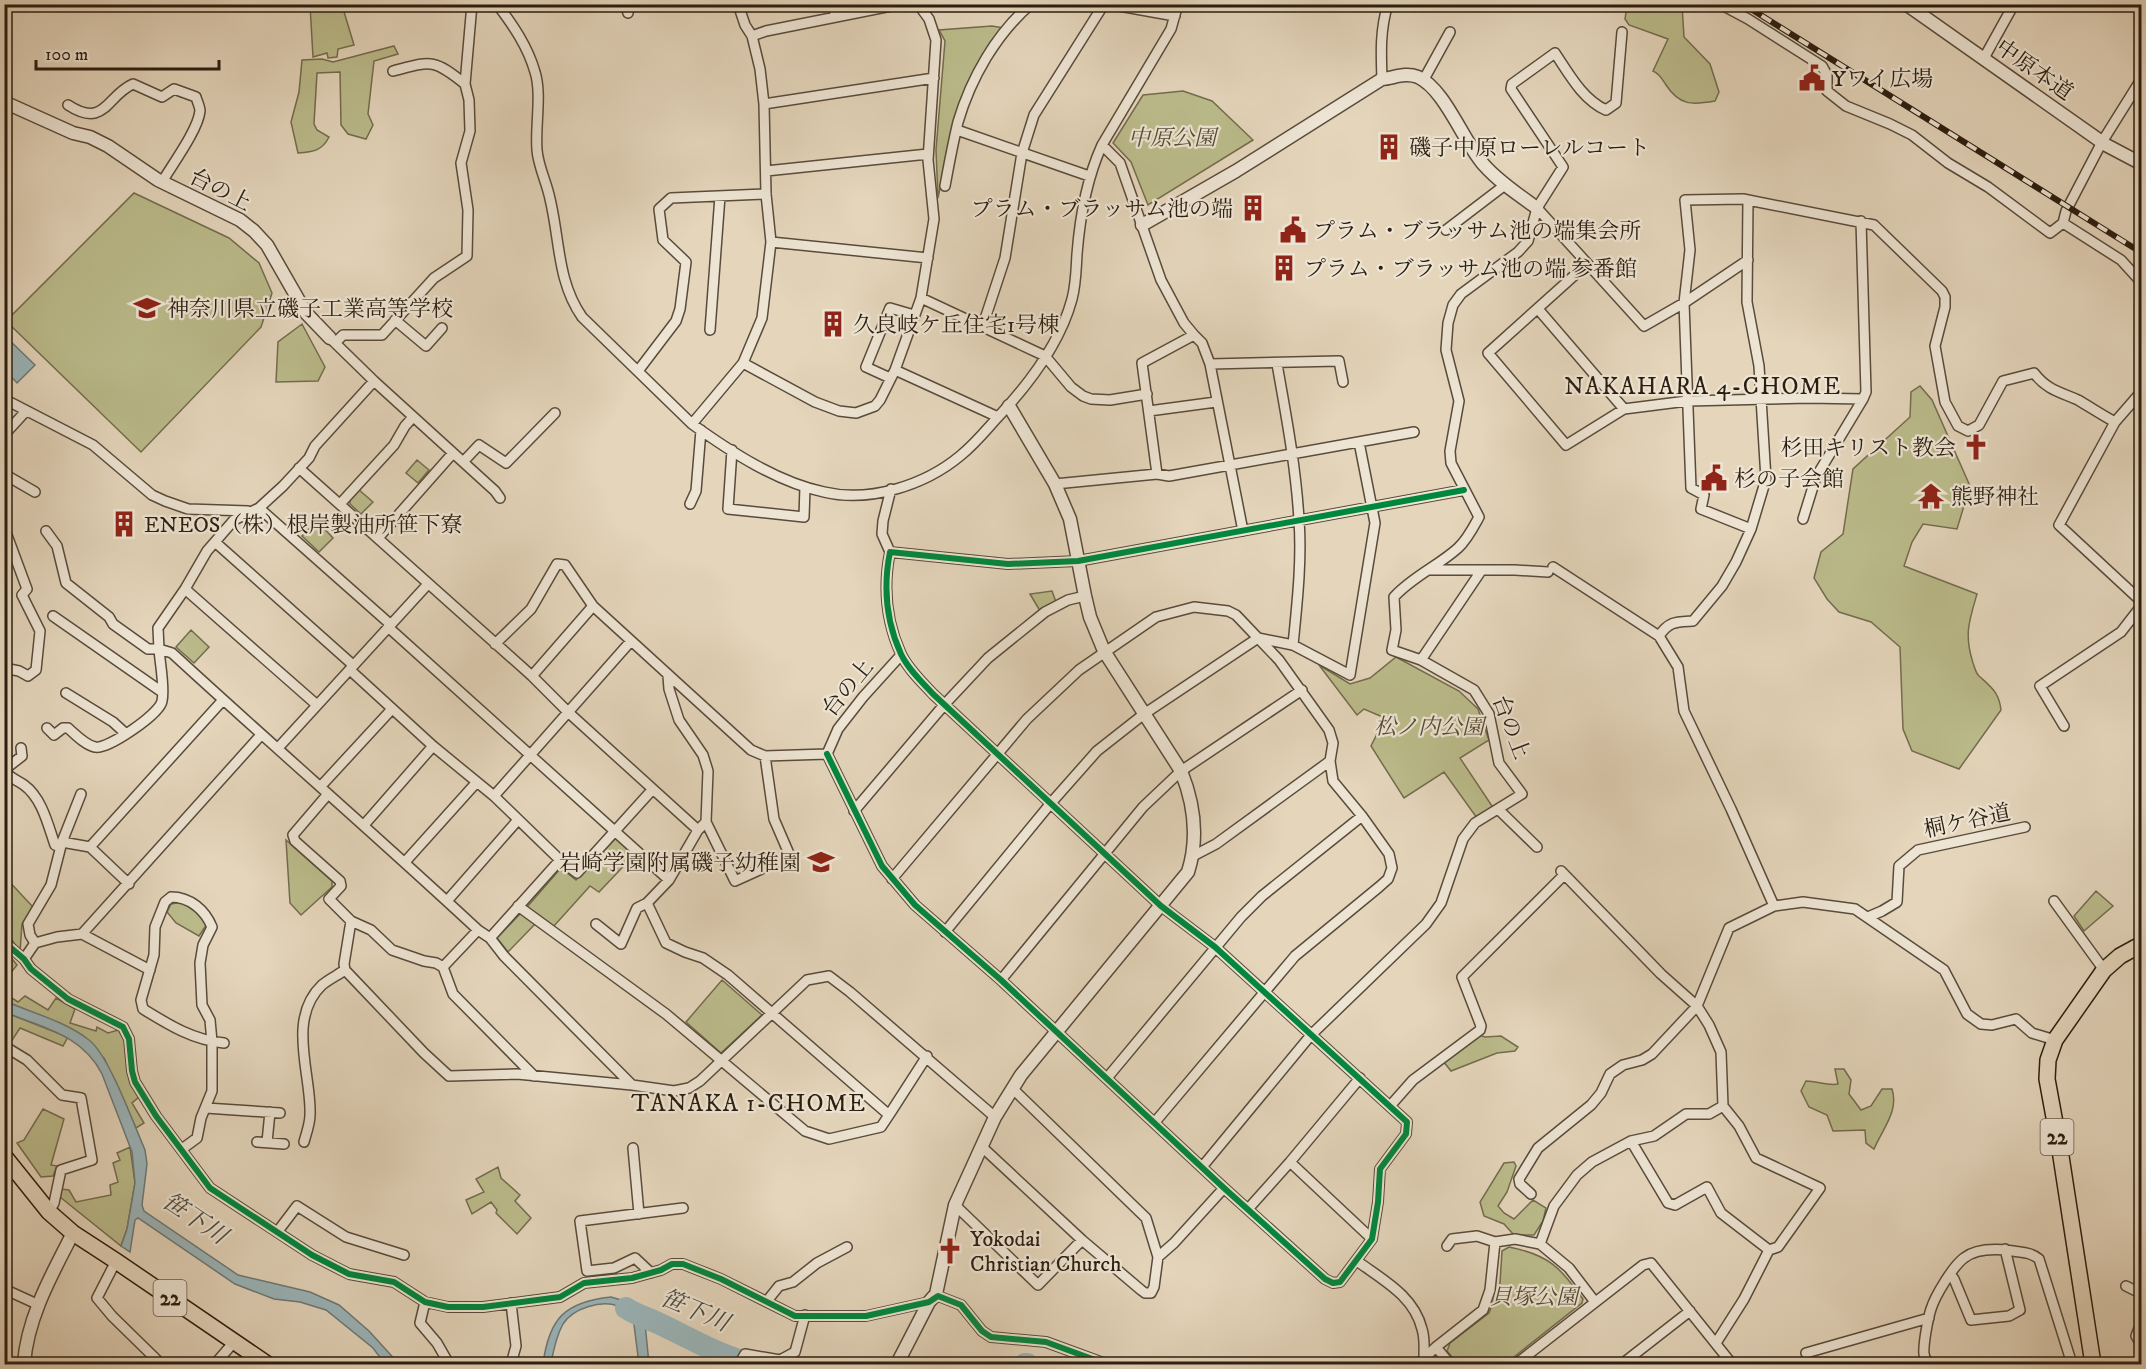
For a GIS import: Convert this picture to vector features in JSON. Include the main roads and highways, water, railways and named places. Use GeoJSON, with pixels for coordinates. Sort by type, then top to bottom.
{"type":"FeatureCollection","features":[{"type":"Feature","properties":{"kind":"main road","name":"22"},"geometry":{"type":"LineString","coordinates":[[2093,1365],[2060,1150],[2046,1079],[2048,1060],[2055,1040],[2104,970],[2120,956],[2142,944]]}},
{"type":"Feature","properties":{"kind":"main road","name":"22"},"geometry":{"type":"LineString","coordinates":[[4,1156],[49,1212],[73,1233],[116,1260],[267,1365]]}},
{"type":"Feature","properties":{"kind":"water"},"geometry":{"type":"Polygon","coordinates":[[[4,335],[35,365],[17,383],[5,370],[4,335]]]}},
{"type":"Feature","properties":{"kind":"water"},"geometry":{"type":"Polygon","coordinates":[[[5,1001],[59,1022],[80,1033],[97,1048],[105,1060],[145,1150],[147,1164],[142,1205],[144,1211],[238,1275],[310,1292],[339,1305],[369,1331],[399,1364],[385,1364],[373,1348],[326,1310],[300,1302],[274,1299],[235,1284],[138,1218],[135,1220],[130,1252],[121,1246],[127,1229],[135,1183],[132,1152],[102,1074],[84,1050],[72,1041],[47,1028],[5,1012],[5,1001]]]}},
{"type":"Feature","properties":{"kind":"water"},"geometry":{"type":"Polygon","coordinates":[[[611,1297],[652,1317],[651,1325],[645,1323],[649,1364],[639,1364],[633,1317],[620,1307],[604,1304],[580,1310],[568,1318],[559,1333],[551,1364],[543,1364],[550,1335],[562,1315],[582,1303],[611,1297]]]}},
{"type":"Feature","properties":{"kind":"waterway","name":"笹下川"},"geometry":{"type":"LineString","coordinates":[[626,1308],[718,1352],[754,1364]]}},
{"type":"Feature","properties":{"kind":"railway"},"geometry":{"type":"LineString","coordinates":[[1743,4],[2142,253]]}},
{"type":"Feature","properties":{"kind":"place","name":"Yワイ広場"},"geometry":{"type":"Point","coordinates":[1812,78]}},
{"type":"Feature","properties":{"kind":"place","name":"磯子中原ローレルコート"},"geometry":{"type":"Point","coordinates":[1389,147]}},
{"type":"Feature","properties":{"kind":"place","name":"プラム・ブラッサム池の端"},"geometry":{"type":"Point","coordinates":[1253,208]}},
{"type":"Feature","properties":{"kind":"place","name":"プラム・ブラッサム池の端集会所"},"geometry":{"type":"Point","coordinates":[1293,230]}},
{"type":"Feature","properties":{"kind":"place","name":"プラム・ブラッサム池の端 参番館"},"geometry":{"type":"Point","coordinates":[1284,268]}},
{"type":"Feature","properties":{"kind":"place","name":"神奈川県立磯子工業高等学校"},"geometry":{"type":"Point","coordinates":[147,308]}},
{"type":"Feature","properties":{"kind":"place","name":"久良岐ケ丘住宅1号棟"},"geometry":{"type":"Point","coordinates":[833,324]}},
{"type":"Feature","properties":{"kind":"place","name":"杉田キリスト教会"},"geometry":{"type":"Point","coordinates":[1976,447]}},
{"type":"Feature","properties":{"kind":"place","name":"杉の子会館"},"geometry":{"type":"Point","coordinates":[1714,478]}},
{"type":"Feature","properties":{"kind":"place","name":"熊野神社"},"geometry":{"type":"Point","coordinates":[1931,496]}},
{"type":"Feature","properties":{"kind":"place","name":"ENEOS（株）根岸製油所笹下寮"},"geometry":{"type":"Point","coordinates":[124,524]}},
{"type":"Feature","properties":{"kind":"place","name":"岩崎学園附属磯子幼稚園"},"geometry":{"type":"Point","coordinates":[821,862]}},
{"type":"Feature","properties":{"kind":"place","name":"Yokodai Christian Church"},"geometry":{"type":"Point","coordinates":[950,1251]}},
{"type":"Feature","properties":{"kind":"district","name":"NAKAHARA 4-CHOME"},"geometry":{"type":"Point","coordinates":[1703,386]}},
{"type":"Feature","properties":{"kind":"district","name":"TANAKA 1-CHOME"},"geometry":{"type":"Point","coordinates":[749,1103]}},
{"type":"Feature","properties":{"kind":"park label","name":"中原公園"},"geometry":{"type":"Point","coordinates":[1172,137]}},
{"type":"Feature","properties":{"kind":"park label","name":"松ノ内公園"},"geometry":{"type":"Point","coordinates":[1429,726]}},
{"type":"Feature","properties":{"kind":"park label","name":"貝塚公園"},"geometry":{"type":"Point","coordinates":[1534,1296]}}]}
